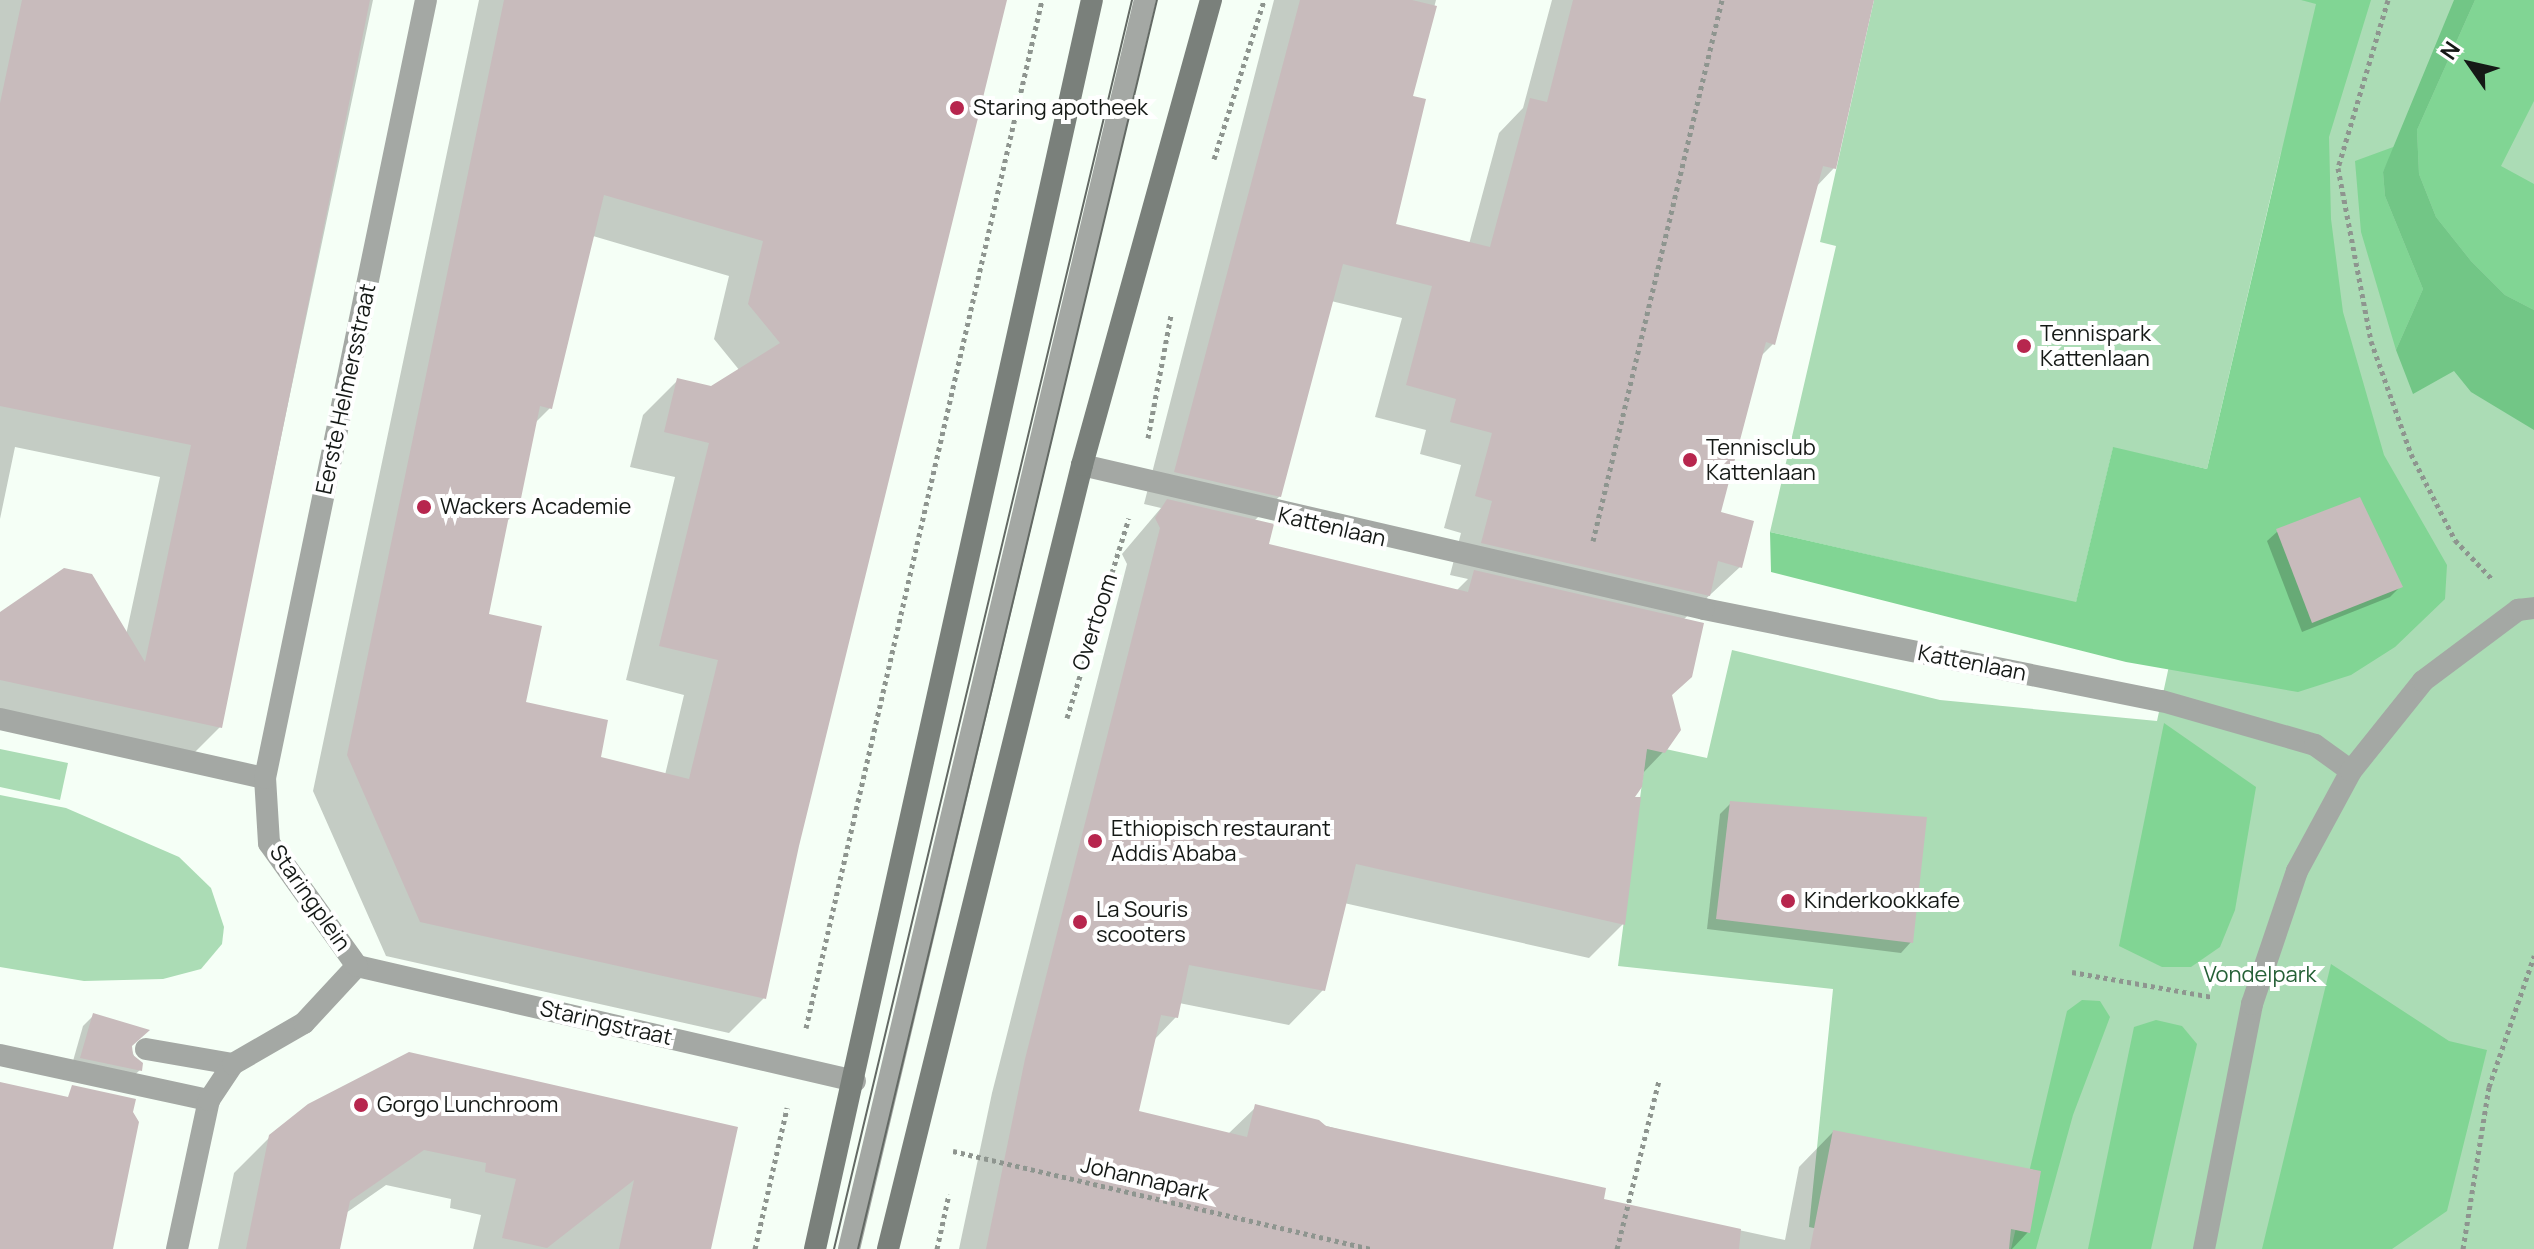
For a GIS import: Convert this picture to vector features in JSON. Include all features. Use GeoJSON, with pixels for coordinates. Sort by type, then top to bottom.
{"type":"FeatureCollection","features":[{"type":"Feature","properties":{"kind":"main road"},"geometry":{"type":"LineString","coordinates":[[815,1249],[855,1081],[1092,0]]}},
{"type":"Feature","properties":{"kind":"main road"},"geometry":{"type":"LineString","coordinates":[[888,1249],[912,1137],[1082,465],[1211,0]]}},
{"type":"Feature","properties":{"kind":"street","name":"Eerste Helmersstraat"},"geometry":{"type":"LineString","coordinates":[[265,778],[426,0]]}},
{"type":"Feature","properties":{"kind":"street"},"geometry":{"type":"LineString","coordinates":[[849,1249],[1145,0]]}},
{"type":"Feature","properties":{"kind":"street","name":"Kattenlaan"},"geometry":{"type":"LineString","coordinates":[[1082,465],[1140,482],[1583,585],[2162,701],[2315,745],[2351,771]]}},
{"type":"Feature","properties":{"kind":"street"},"geometry":{"type":"LineString","coordinates":[[2204,1249],[2252,1004],[2297,871],[2351,771],[2423,681],[2526,609]]}},
{"type":"Feature","properties":{"kind":"street"},"geometry":{"type":"LineString","coordinates":[[0,719],[265,778]]}},
{"type":"Feature","properties":{"kind":"street","name":"Staringplein"},"geometry":{"type":"LineString","coordinates":[[209,1100],[233,1064],[304,1023],[357,966],[269,843],[265,778]]}},
{"type":"Feature","properties":{"kind":"street","name":"Staringstraat"},"geometry":{"type":"LineString","coordinates":[[357,966],[855,1081]]}},
{"type":"Feature","properties":{"kind":"street"},"geometry":{"type":"LineString","coordinates":[[146,1049],[233,1064]]}},
{"type":"Feature","properties":{"kind":"street"},"geometry":{"type":"LineString","coordinates":[[0,1055],[209,1100],[177,1249]]}},
{"type":"Feature","properties":{"kind":"path"},"geometry":{"type":"LineString","coordinates":[[755,1249],[1042,0]]}},
{"type":"Feature","properties":{"kind":"path"},"geometry":{"type":"LineString","coordinates":[[1211,167],[1242,85],[1264,0]]}},
{"type":"Feature","properties":{"kind":"path"},"geometry":{"type":"LineString","coordinates":[[1583,585],[1722,0]]}},
{"type":"Feature","properties":{"kind":"path"},"geometry":{"type":"LineString","coordinates":[[2388,0],[2338,168],[2371,341],[2411,454],[2455,540],[2526,609]]}},
{"type":"Feature","properties":{"kind":"path","name":"Overtoom"},"geometry":{"type":"LineString","coordinates":[[1066,722],[1140,482],[1171,313]]}},
{"type":"Feature","properties":{"kind":"path"},"geometry":{"type":"LineString","coordinates":[[2463,1249],[2489,1087],[2534,956]]}},
{"type":"Feature","properties":{"kind":"path"},"geometry":{"type":"LineString","coordinates":[[2072,972],[2252,1004]]}},
{"type":"Feature","properties":{"kind":"path"},"geometry":{"type":"LineString","coordinates":[[1617,1249],[1659,1080]]}},
{"type":"Feature","properties":{"kind":"path","name":"Johannapark"},"geometry":{"type":"LineString","coordinates":[[912,1137],[957,1153],[1372,1249]]}},
{"type":"Feature","properties":{"kind":"path"},"geometry":{"type":"LineString","coordinates":[[954,1167],[961,1138]]}},
{"type":"Feature","properties":{"kind":"path"},"geometry":{"type":"LineString","coordinates":[[937,1249],[951,1180]]}},
{"type":"Feature","properties":{"kind":"green space","name":"Vondelpark"},"geometry":{"type":"Polygon","coordinates":[[[1874,0],[2534,0],[2534,1249],[1909,1249],[1809,1227],[1833,989],[1618,966],[1647,745],[1707,758],[1732,650],[1940,700],[2157,721],[2282,148],[2207,469],[2113,448],[2076,603],[1770,532],[1836,246],[1820,242],[1874,0]]]}},
{"type":"Feature","properties":{"kind":"green space"},"geometry":{"type":"Polygon","coordinates":[[[0,749],[68,763],[60,800],[0,787],[0,749]]]}},
{"type":"Feature","properties":{"kind":"green space"},"geometry":{"type":"Polygon","coordinates":[[[0,795],[66,808],[179,857],[211,888],[224,927],[222,944],[201,969],[163,979],[84,981],[0,967],[0,795]]]}},
{"type":"Feature","properties":{"kind":"shaded area"},"geometry":{"type":"Polygon","coordinates":[[[2301,0],[2371,0],[2329,137],[2331,219],[2343,312],[2384,455],[2447,565],[2445,599],[2395,647],[2351,675],[2298,692],[2126,662],[1771,572],[1770,532],[2076,602],[2113,447],[2207,469],[2316,4],[2301,0]]]}},
{"type":"Feature","properties":{"kind":"shaded area"},"geometry":{"type":"Polygon","coordinates":[[[2454,0],[2475,0],[2417,130],[2419,174],[2436,217],[2471,261],[2505,295],[2534,310],[2534,430],[2471,392],[2454,371],[2413,394],[2396,350],[2423,289],[2385,196],[2383,172],[2454,0]]]}},
{"type":"Feature","properties":{"kind":"shaded area"},"geometry":{"type":"Polygon","coordinates":[[[2475,0],[2534,0],[2534,101],[2501,166],[2534,184],[2534,310],[2505,295],[2471,261],[2436,217],[2419,174],[2417,130],[2475,0]]]}},
{"type":"Feature","properties":{"kind":"shaded area"},"geometry":{"type":"Polygon","coordinates":[[[2396,146],[2383,172],[2385,196],[2423,289],[2396,350],[2361,232],[2355,161],[2396,146]]]}},
{"type":"Feature","properties":{"kind":"shaded area"},"geometry":{"type":"Polygon","coordinates":[[[2164,723],[2256,787],[2235,910],[2220,947],[2191,967],[2162,967],[2119,946],[2164,723]]]}},
{"type":"Feature","properties":{"kind":"shaded area"},"geometry":{"type":"Polygon","coordinates":[[[2331,964],[2449,1041],[2487,1050],[2447,1211],[2392,1249],[2262,1249],[2331,964]]]}},
{"type":"Feature","properties":{"kind":"shaded area"},"geometry":{"type":"Polygon","coordinates":[[[2082,1000],[2100,1001],[2110,1017],[2073,1115],[2036,1249],[2011,1249],[2067,1011],[2082,1000]]]}},
{"type":"Feature","properties":{"kind":"shaded area"},"geometry":{"type":"Polygon","coordinates":[[[2156,1020],[2182,1026],[2197,1044],[2151,1249],[2088,1249],[2134,1027],[2156,1020]]]}},
{"type":"Feature","properties":{"kind":"building"},"geometry":{"type":"Polygon","coordinates":[[[22,0],[370,0],[222,728],[0,680],[0,612],[64,568],[92,574],[145,662],[191,445],[0,406],[0,103],[22,0]]]}},
{"type":"Feature","properties":{"kind":"building"},"geometry":{"type":"Polygon","coordinates":[[[504,0],[1007,0],[799,846],[766,999],[420,922],[347,755],[504,0]],[[604,195],[552,409],[540,406],[518,513],[510,511],[489,614],[542,626],[526,702],[608,720],[601,757],[689,779],[718,660],[659,646],[709,443],[664,432],[677,378],[711,386],[780,343],[748,304],[763,241],[604,195]]]}},
{"type":"Feature","properties":{"kind":"building"},"geometry":{"type":"Polygon","coordinates":[[[1300,0],[1412,0],[1437,6],[1413,96],[1426,99],[1396,224],[1490,247],[1530,98],[1547,102],[1573,0],[1874,0],[1836,169],[1823,166],[1775,345],[1766,342],[1721,512],[1754,521],[1742,568],[1718,561],[1710,596],[1481,543],[1492,501],[1475,496],[1492,433],[1450,422],[1456,399],[1406,385],[1432,286],[1343,264],[1281,497],[1174,472],[1300,0]]]}},
{"type":"Feature","properties":{"kind":"building"},"geometry":{"type":"Polygon","coordinates":[[[2360,497],[2403,587],[2312,623],[2276,529],[2360,497]]]}},
{"type":"Feature","properties":{"kind":"building"},"geometry":{"type":"Polygon","coordinates":[[[1167,499],[1274,524],[1269,544],[1468,592],[1474,570],[1704,623],[1692,677],[1672,695],[1681,730],[1665,753],[1647,749],[1642,787],[1635,797],[1641,797],[1625,925],[1356,864],[1325,991],[1189,965],[1178,1018],[1161,1015],[1139,1111],[1247,1137],[1255,1104],[1319,1120],[1326,1126],[1606,1188],[1604,1199],[1741,1229],[1739,1249],[986,1249],[1025,1059],[1160,528],[1155,518],[1167,499]]]}},
{"type":"Feature","properties":{"kind":"building"},"geometry":{"type":"Polygon","coordinates":[[[1730,801],[1927,817],[1913,943],[1716,919],[1730,801]]]}},
{"type":"Feature","properties":{"kind":"building"},"geometry":{"type":"Polygon","coordinates":[[[93,1013],[150,1030],[132,1046],[133,1055],[143,1063],[142,1071],[80,1058],[93,1013]]]}},
{"type":"Feature","properties":{"kind":"building"},"geometry":{"type":"Polygon","coordinates":[[[409,1052],[738,1127],[711,1249],[619,1249],[634,1180],[547,1248],[502,1238],[516,1179],[485,1172],[486,1163],[424,1150],[350,1201],[340,1249],[246,1249],[269,1135],[308,1104],[409,1052]]]}},
{"type":"Feature","properties":{"kind":"building"},"geometry":{"type":"Polygon","coordinates":[[[0,1082],[68,1097],[72,1085],[136,1099],[133,1112],[139,1122],[113,1249],[0,1249],[0,1082]]]}},
{"type":"Feature","properties":{"kind":"building"},"geometry":{"type":"Polygon","coordinates":[[[1833,1130],[2041,1171],[2030,1233],[2011,1229],[2009,1249],[1810,1249],[1833,1130]]]}},
{"type":"Feature","properties":{"kind":"tram line"},"geometry":{"type":"LineString","coordinates":[[834,1249],[1132,0]]}},
{"type":"Feature","properties":{"kind":"tram line"},"geometry":{"type":"LineString","coordinates":[[858,1249],[1157,0]]}},
{"type":"Feature","properties":{"kind":"place","name":"Staring apotheek"},"geometry":{"type":"Point","coordinates":[957,108]}},
{"type":"Feature","properties":{"kind":"place","name":"Tennispark Kattenlaan"},"geometry":{"type":"Point","coordinates":[2024,346]}},
{"type":"Feature","properties":{"kind":"place","name":"Tennisclub Kattenlaan"},"geometry":{"type":"Point","coordinates":[1690,460]}},
{"type":"Feature","properties":{"kind":"place","name":"Wackers Academie"},"geometry":{"type":"Point","coordinates":[424,507]}},
{"type":"Feature","properties":{"kind":"place","name":"Ethiopisch restaurant Addis Ababa"},"geometry":{"type":"Point","coordinates":[1095,841]}},
{"type":"Feature","properties":{"kind":"place","name":"Kinderkookkafe"},"geometry":{"type":"Point","coordinates":[1788,901]}},
{"type":"Feature","properties":{"kind":"place","name":"La Souris scooters"},"geometry":{"type":"Point","coordinates":[1080,922]}},
{"type":"Feature","properties":{"kind":"place","name":"Gorgo Lunchroom"},"geometry":{"type":"Point","coordinates":[361,1105]}}]}
